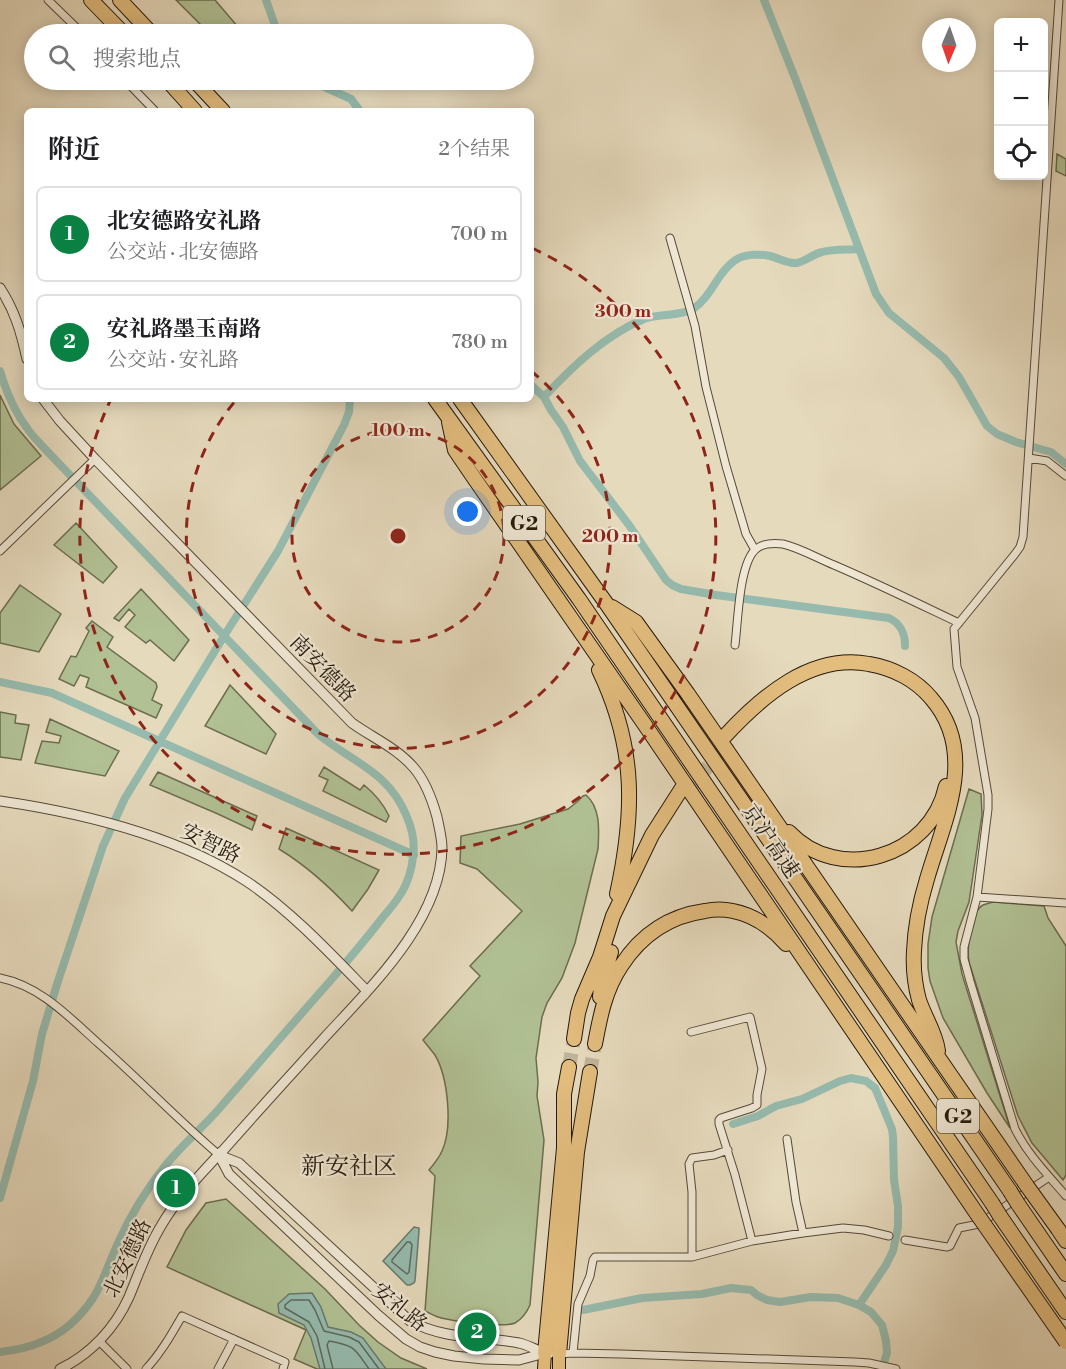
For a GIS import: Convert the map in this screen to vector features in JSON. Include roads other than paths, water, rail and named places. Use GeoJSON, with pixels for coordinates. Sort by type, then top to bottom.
{"type":"FeatureCollection","features":[{"type":"Feature","properties":{"kind":"highway"},"geometry":{"type":"LineString","coordinates":[[91,0],[114,24]]}},
{"type":"Feature","properties":{"kind":"highway"},"geometry":{"type":"LineString","coordinates":[[120,0],[143,24]]}},
{"type":"Feature","properties":{"kind":"highway"},"geometry":{"type":"LineString","coordinates":[[176,90],[192,108]]}},
{"type":"Feature","properties":{"kind":"highway"},"geometry":{"type":"LineString","coordinates":[[203,90],[220,108]]}},
{"type":"Feature","properties":{"kind":"highway","name":"京沪高速"},"geometry":{"type":"LineString","coordinates":[[437,402],[579,599],[1066,1312]]}},
{"type":"Feature","properties":{"kind":"highway","name":"京沪高速"},"geometry":{"type":"LineString","coordinates":[[462,402],[606,603],[1066,1274]]}},
{"type":"Feature","properties":{"kind":"highway"},"geometry":{"type":"LineString","coordinates":[[448,417],[455,450],[490,503],[645,725],[1066,1342]]}},
{"type":"Feature","properties":{"kind":"highway"},"geometry":{"type":"LineString","coordinates":[[606,603],[636,622],[707,720],[1066,1241]]}},
{"type":"Feature","properties":{"kind":"highway"},"geometry":{"type":"LineString","coordinates":[[593,651],[620,724],[628,772],[627,842],[613,916]]}},
{"type":"Feature","properties":{"kind":"highway"},"geometry":{"type":"LineString","coordinates":[[727,739],[781,692],[808,677],[837,668],[883,670],[924,690],[936,703],[951,732],[956,763],[953,794],[929,873],[916,927],[914,951],[919,1000],[937,1042],[939,1059]]}},
{"type":"Feature","properties":{"kind":"highway"},"geometry":{"type":"LineString","coordinates":[[761,800],[800,842],[820,853],[834,857],[849,860],[876,858],[894,851],[913,839],[933,818],[945,792],[948,778],[948,748],[945,734],[931,706],[913,685]]}},
{"type":"Feature","properties":{"kind":"highway"},"geometry":{"type":"LineString","coordinates":[[574,1039],[582,999],[600,957],[613,916],[652,835],[684,790],[637,878],[622,917],[601,985],[600,1019]]}},
{"type":"Feature","properties":{"kind":"highway"},"geometry":{"type":"LineString","coordinates":[[595,1044],[609,987],[630,952],[644,938],[676,917],[693,912],[733,910],[752,917],[768,927],[786,944],[799,951]]}},
{"type":"Feature","properties":{"kind":"highway"},"geometry":{"type":"LineString","coordinates":[[559,1353],[564,1094],[569,1067]]}},
{"type":"Feature","properties":{"kind":"highway"},"geometry":{"type":"LineString","coordinates":[[559,1353],[577,1152],[590,1072]]}},
{"type":"Feature","properties":{"kind":"main road"},"geometry":{"type":"LineString","coordinates":[[544,1369],[559,1353]]}},
{"type":"Feature","properties":{"kind":"main road"},"geometry":{"type":"LineString","coordinates":[[559,1353],[559,1369]]}},
{"type":"Feature","properties":{"kind":"street"},"geometry":{"type":"LineString","coordinates":[[48,0],[73,24]]}},
{"type":"Feature","properties":{"kind":"street"},"geometry":{"type":"LineString","coordinates":[[1059,0],[1024,529],[1020,547],[954,629],[957,667],[975,718],[988,795],[987,829],[977,897],[964,947],[964,959],[1015,1129],[1031,1156],[1066,1196]]}},
{"type":"Feature","properties":{"kind":"street"},"geometry":{"type":"LineString","coordinates":[[134,90],[151,108]]}},
{"type":"Feature","properties":{"kind":"street"},"geometry":{"type":"LineString","coordinates":[[670,238],[689,303],[706,387],[726,466],[746,534],[755,550]]}},
{"type":"Feature","properties":{"kind":"street"},"geometry":{"type":"LineString","coordinates":[[0,288],[19,324],[24,346]]}},
{"type":"Feature","properties":{"kind":"street","name":"南安德路"},"geometry":{"type":"LineString","coordinates":[[45,402],[60,422],[95,459],[352,723],[392,747],[413,767],[433,801],[439,825],[442,847],[434,890],[422,918],[407,943],[368,991],[219,1155]]}},
{"type":"Feature","properties":{"kind":"street"},"geometry":{"type":"LineString","coordinates":[[1029,457],[1047,461],[1066,476]]}},
{"type":"Feature","properties":{"kind":"street"},"geometry":{"type":"LineString","coordinates":[[0,551],[95,459]]}},
{"type":"Feature","properties":{"kind":"street"},"geometry":{"type":"LineString","coordinates":[[735,645],[747,560],[755,550],[768,544],[783,544],[884,587],[959,623]]}},
{"type":"Feature","properties":{"kind":"street","name":"安智路"},"geometry":{"type":"LineString","coordinates":[[0,801],[103,821],[168,842],[192,853],[245,881],[268,897],[368,991]]}},
{"type":"Feature","properties":{"kind":"street"},"geometry":{"type":"LineString","coordinates":[[977,897],[1066,903]]}},
{"type":"Feature","properties":{"kind":"street","name":"安礼路"},"geometry":{"type":"LineString","coordinates":[[0,978],[20,983],[55,1005],[219,1155],[239,1163],[410,1321],[439,1333],[521,1344],[559,1353]]}},
{"type":"Feature","properties":{"kind":"street"},"geometry":{"type":"LineString","coordinates":[[691,1032],[750,1017],[762,1070],[757,1105],[719,1120],[752,1241]]}},
{"type":"Feature","properties":{"kind":"street"},"geometry":{"type":"LineString","coordinates":[[787,1139],[803,1233]]}},
{"type":"Feature","properties":{"kind":"street"},"geometry":{"type":"LineString","coordinates":[[692,1257],[690,1160],[728,1150]]}},
{"type":"Feature","properties":{"kind":"street","name":"安礼路"},"geometry":{"type":"LineString","coordinates":[[219,1155],[229,1174],[406,1339],[435,1352],[484,1359],[519,1360],[559,1353]]}},
{"type":"Feature","properties":{"kind":"street","name":"北安德路"},"geometry":{"type":"LineString","coordinates":[[60,1369],[99,1341],[110,1329],[128,1299],[148,1248],[162,1224],[183,1194],[219,1155]]}},
{"type":"Feature","properties":{"kind":"street"},"geometry":{"type":"LineString","coordinates":[[905,1240],[934,1246],[950,1246],[959,1228],[979,1224],[1049,1177]]}},
{"type":"Feature","properties":{"kind":"street"},"geometry":{"type":"LineString","coordinates":[[889,1236],[853,1228],[752,1241],[692,1257],[595,1257],[590,1276],[559,1353],[855,1362],[893,1368]]}},
{"type":"Feature","properties":{"kind":"street"},"geometry":{"type":"LineString","coordinates":[[146,1369],[170,1339],[182,1316],[285,1362],[283,1369]]}},
{"type":"Feature","properties":{"kind":"street"},"geometry":{"type":"LineString","coordinates":[[218,1369],[234,1339]]}},
{"type":"Feature","properties":{"kind":"street"},"geometry":{"type":"LineString","coordinates":[[99,1341],[127,1369]]}},
{"type":"Feature","properties":{"kind":"water"},"geometry":{"type":"Polygon","coordinates":[[[414,1227],[419,1228],[415,1281],[407,1285],[383,1261],[414,1227]]]}},
{"type":"Feature","properties":{"kind":"water"},"geometry":{"type":"Polygon","coordinates":[[[312,1293],[321,1307],[328,1327],[351,1332],[363,1338],[386,1369],[320,1369],[311,1338],[304,1325],[279,1313],[278,1304],[289,1294],[312,1293]]]}},
{"type":"Feature","properties":{"kind":"waterway"},"geometry":{"type":"LineString","coordinates":[[266,0],[274,24]]}},
{"type":"Feature","properties":{"kind":"waterway"},"geometry":{"type":"LineString","coordinates":[[764,0],[876,294],[889,313],[944,358],[959,377],[987,426],[997,434],[1016,442],[1051,452],[1066,464]]}},
{"type":"Feature","properties":{"kind":"waterway"},"geometry":{"type":"LineString","coordinates":[[331,90],[351,99],[358,108]]}},
{"type":"Feature","properties":{"kind":"waterway"},"geometry":{"type":"LineString","coordinates":[[544,397],[578,363],[616,334],[644,319],[693,309],[705,298],[726,269],[739,258],[762,255],[797,263],[822,252],[858,249]]}},
{"type":"Feature","properties":{"kind":"waterway"},"geometry":{"type":"LineString","coordinates":[[0,371],[18,415],[31,434],[319,735],[369,770],[391,789],[407,817],[414,847],[412,867],[407,882],[392,906],[331,980],[151,1184],[128,1223],[101,1283],[85,1309],[69,1326],[51,1338],[32,1346],[0,1352]]}},
{"type":"Feature","properties":{"kind":"waterway"},"geometry":{"type":"LineString","coordinates":[[534,388],[544,397],[563,427],[580,461],[629,525],[666,580],[672,585],[681,589],[716,595],[889,618],[901,629],[905,646]]}},
{"type":"Feature","properties":{"kind":"waterway"},"geometry":{"type":"LineString","coordinates":[[0,1198],[33,1081],[42,1034],[103,846],[125,798],[278,551],[344,425],[350,402]]}},
{"type":"Feature","properties":{"kind":"waterway"},"geometry":{"type":"LineString","coordinates":[[0,682],[52,693],[414,855]]}},
{"type":"Feature","properties":{"kind":"waterway"},"geometry":{"type":"LineString","coordinates":[[733,1124],[851,1078],[866,1081],[875,1088],[892,1129],[898,1227],[893,1251],[859,1305]]}},
{"type":"Feature","properties":{"kind":"waterway"},"geometry":{"type":"LineString","coordinates":[[583,1310],[642,1298],[702,1294],[731,1288],[751,1290],[767,1300],[780,1302],[811,1297],[838,1298],[871,1312],[882,1325],[887,1353],[882,1369]]}},
{"type":"Feature","properties":{"kind":"tunnel"},"geometry":{"type":"LineString","coordinates":[[686,793],[729,741]]}},
{"type":"Feature","properties":{"kind":"tunnel"},"geometry":{"type":"LineString","coordinates":[[569,1067],[574,1039]]}},
{"type":"Feature","properties":{"kind":"tunnel"},"geometry":{"type":"LineString","coordinates":[[590,1072],[595,1044]]}},
{"type":"Feature","properties":{"kind":"place","name":"北安德路安礼路"},"geometry":{"type":"Point","coordinates":[176,1188]}},
{"type":"Feature","properties":{"kind":"place","name":"安礼路墨玉南路"},"geometry":{"type":"Point","coordinates":[477,1332]}},
{"type":"Feature","properties":{"kind":"district","name":"新安社区"},"geometry":{"type":"Point","coordinates":[349,1166]}}]}
